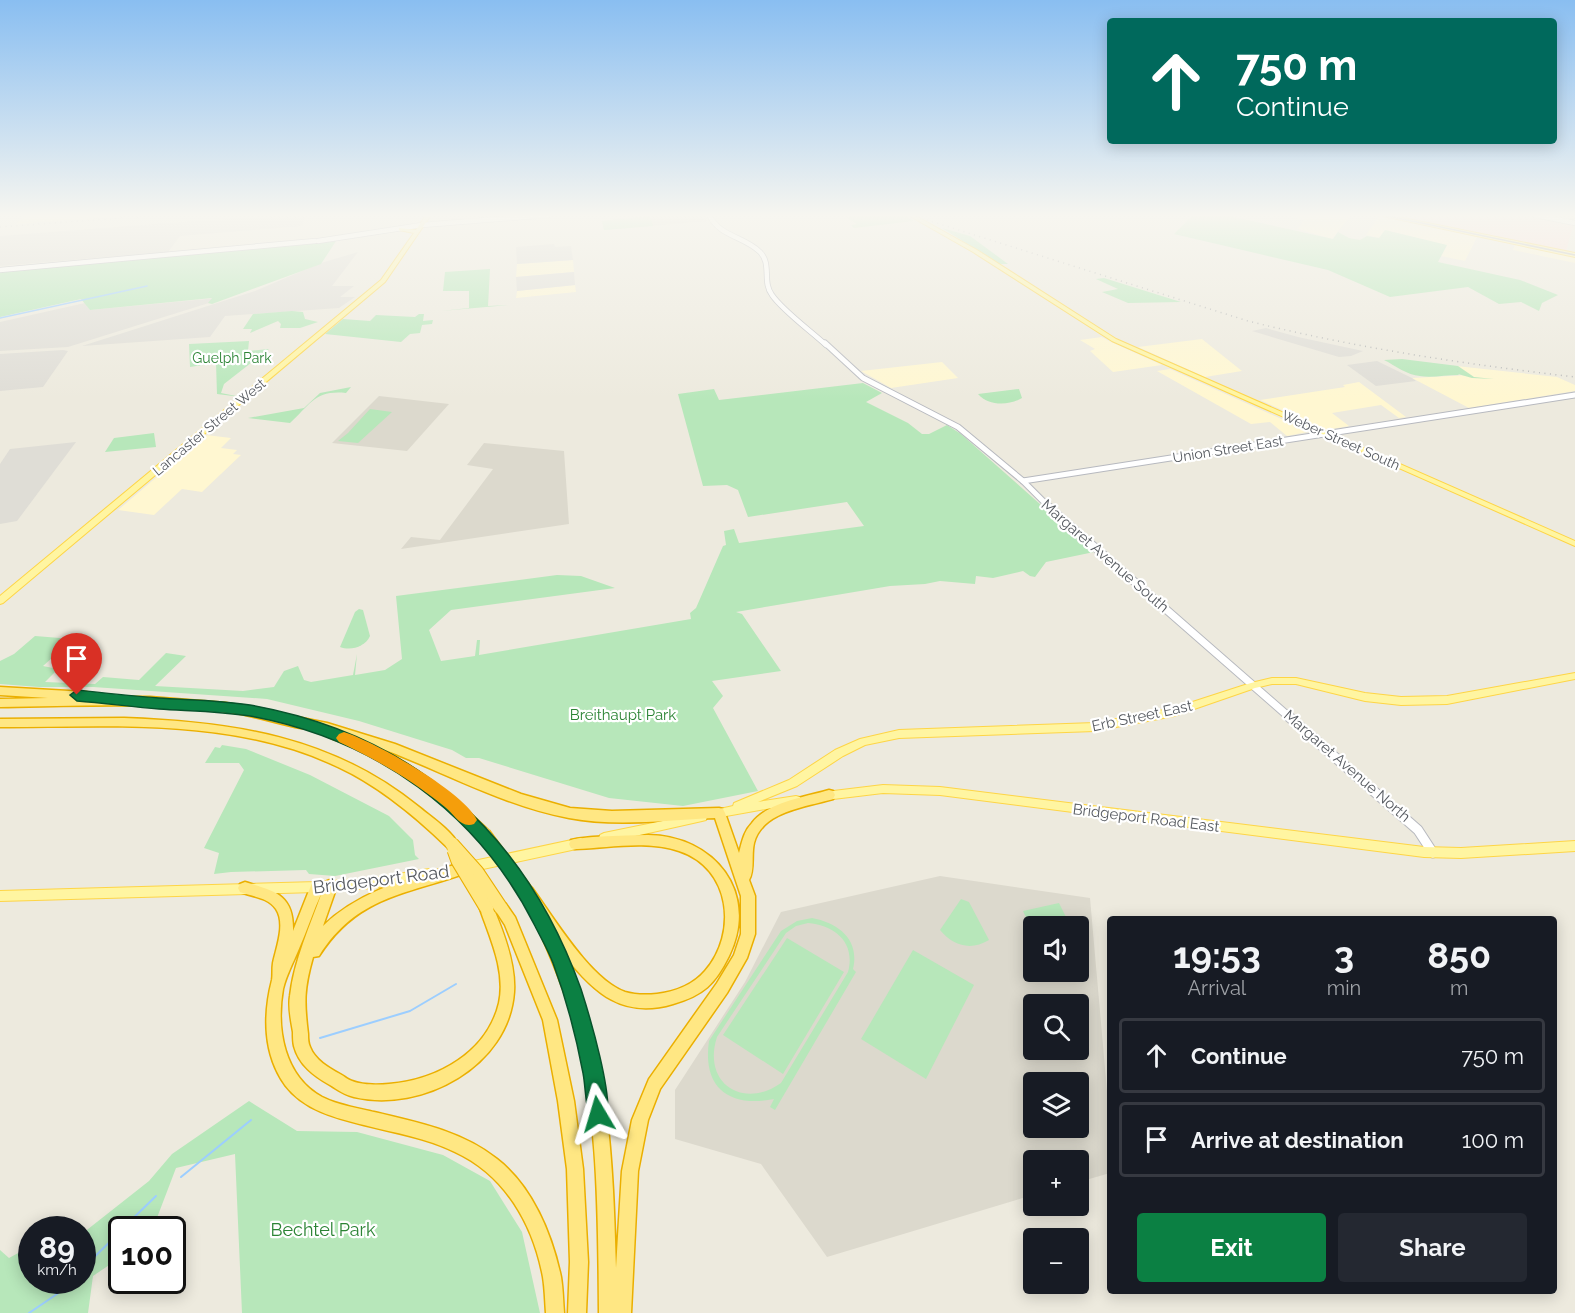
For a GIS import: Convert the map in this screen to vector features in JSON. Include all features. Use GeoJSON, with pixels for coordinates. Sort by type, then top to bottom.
{"type":"FeatureCollection","features":[{"type":"Feature","properties":{"kind":"highway"},"geometry":{"type":"LineString","coordinates":[[0,691],[125,699],[160,704]]}},
{"type":"Feature","properties":{"kind":"highway"},"geometry":{"type":"LineString","coordinates":[[0,703],[209,705],[251,711],[293,721],[342,737],[381,755],[413,774],[452,804],[484,834],[586,970],[603,987],[621,998],[642,1002],[668,1000],[690,991],[709,977],[732,933],[734,909],[729,889],[718,870],[696,852],[657,841],[575,844]]}},
{"type":"Feature","properties":{"kind":"highway"},"geometry":{"type":"LineString","coordinates":[[293,721],[324,725],[370,739],[519,798],[553,809],[595,815],[719,813],[746,889]]}},
{"type":"Feature","properties":{"kind":"highway"},"geometry":{"type":"LineString","coordinates":[[0,723],[159,722],[224,729],[278,739],[327,756],[381,786],[423,816],[453,844],[458,861],[494,909],[510,921],[550,1020],[566,1101],[575,1169],[579,1262],[577,1313]]}},
{"type":"Feature","properties":{"kind":"highway"},"geometry":{"type":"LineString","coordinates":[[622,1313],[630,1171],[640,1120],[654,1084],[722,988],[740,958],[748,934],[749,908],[744,855],[748,836],[755,826],[773,813],[829,795]]}},
{"type":"Feature","properties":{"kind":"highway"},"geometry":{"type":"LineString","coordinates":[[303,973],[316,946],[349,911],[374,897],[460,869]]}},
{"type":"Feature","properties":{"kind":"highway"},"geometry":{"type":"LineString","coordinates":[[324,887],[297,996],[302,1050],[321,1073],[355,1090],[397,1093],[427,1086],[462,1069],[482,1050],[498,1027],[506,1002],[507,981],[494,909]]}},
{"type":"Feature","properties":{"kind":"highway"},"geometry":{"type":"LineString","coordinates":[[276,987],[324,887]]}},
{"type":"Feature","properties":{"kind":"highway"},"geometry":{"type":"LineString","coordinates":[[245,888],[273,897],[285,910],[287,923],[276,987],[274,1046],[292,1082],[305,1095],[332,1109],[450,1140],[480,1156],[507,1180],[520,1196],[537,1231],[552,1276],[555,1313]]}},
{"type":"Feature","properties":{"kind":"highway"},"geometry":{"type":"LineString","coordinates":[[527,892],[561,958],[575,1000],[593,1074],[603,1155],[608,1313]]}},
{"type":"Feature","properties":{"kind":"main road","name":"Lancaster Street West"},"geometry":{"type":"LineString","coordinates":[[0,602],[386,276]]}},
{"type":"Feature","properties":{"kind":"main road","name":"Weber Street South"},"geometry":{"type":"LineString","coordinates":[[1013,276],[1107,336],[1575,544]]}},
{"type":"Feature","properties":{"kind":"main road","name":"Erb Street East"},"geometry":{"type":"LineString","coordinates":[[719,813],[793,783],[839,753],[878,738],[914,733],[1095,727],[1174,712],[1272,681],[1296,681],[1383,700],[1423,701],[1447,699],[1575,676]]}},
{"type":"Feature","properties":{"kind":"main road","name":"Bridgeport Road East"},"geometry":{"type":"LineString","coordinates":[[719,813],[829,795],[883,789],[940,791],[1433,852],[1461,853],[1575,846]]}},
{"type":"Feature","properties":{"kind":"main road","name":"Bridgeport Road"},"geometry":{"type":"LineString","coordinates":[[0,896],[324,887],[373,883],[460,869],[719,813]]}},
{"type":"Feature","properties":{"kind":"street","name":"Margaret Avenue South"},"geometry":{"type":"LineString","coordinates":[[766,276],[765,284],[771,297],[863,378],[958,427],[1023,481],[1065,523],[1254,685]]}},
{"type":"Feature","properties":{"kind":"street","name":"Union Street East"},"geometry":{"type":"LineString","coordinates":[[1023,481],[1575,395]]}},
{"type":"Feature","properties":{"kind":"street","name":"Margaret Avenue North"},"geometry":{"type":"LineString","coordinates":[[1254,685],[1418,830],[1433,852]]}},
{"type":"Feature","properties":{"kind":"shaded area"},"geometry":{"type":"Polygon","coordinates":[[[290,276],[339,276],[332,286],[354,286],[340,297],[355,297],[339,308],[225,316],[210,337],[82,346],[255,291],[290,276]]]}},
{"type":"Feature","properties":{"kind":"shaded area"},"geometry":{"type":"Polygon","coordinates":[[[574,276],[575,285],[517,291],[516,277],[574,276]]]}},
{"type":"Feature","properties":{"kind":"shaded area"},"geometry":{"type":"Polygon","coordinates":[[[575,285],[576,292],[516,298],[517,291],[575,285]]]}},
{"type":"Feature","properties":{"kind":"shaded area"},"geometry":{"type":"Polygon","coordinates":[[[228,297],[68,347],[0,351],[0,322],[85,303],[90,310],[228,297]]]}},
{"type":"Feature","properties":{"kind":"shaded area"},"geometry":{"type":"Polygon","coordinates":[[[1266,328],[1363,351],[1351,356],[1339,357],[1252,331],[1266,328]]]}},
{"type":"Feature","properties":{"kind":"shaded area"},"geometry":{"type":"Polygon","coordinates":[[[1102,337],[1162,365],[1113,372],[1090,351],[1095,349],[1080,340],[1102,337]]]}},
{"type":"Feature","properties":{"kind":"shaded area"},"geometry":{"type":"Polygon","coordinates":[[[1202,339],[1242,371],[1205,377],[1138,347],[1202,339]]]}},
{"type":"Feature","properties":{"kind":"shaded area"},"geometry":{"type":"Polygon","coordinates":[[[68,351],[43,387],[0,391],[0,354],[68,351]]]}},
{"type":"Feature","properties":{"kind":"shaded area"},"geometry":{"type":"Polygon","coordinates":[[[1377,361],[1416,381],[1376,386],[1347,365],[1377,361]]]}},
{"type":"Feature","properties":{"kind":"shaded area"},"geometry":{"type":"Polygon","coordinates":[[[942,362],[958,378],[891,388],[861,371],[942,362]]]}},
{"type":"Feature","properties":{"kind":"shaded area"},"geometry":{"type":"Polygon","coordinates":[[[1456,366],[1557,377],[1575,385],[1575,391],[1469,408],[1412,378],[1469,375],[1456,366]]]}},
{"type":"Feature","properties":{"kind":"shaded area"},"geometry":{"type":"Polygon","coordinates":[[[1170,369],[1307,432],[1287,436],[1270,422],[1251,424],[1157,371],[1170,369]]]}},
{"type":"Feature","properties":{"kind":"shaded area"},"geometry":{"type":"Polygon","coordinates":[[[1359,382],[1406,417],[1399,418],[1381,405],[1332,413],[1349,426],[1326,430],[1260,400],[1345,387],[1343,385],[1359,382]]]}},
{"type":"Feature","properties":{"kind":"shaded area"},"geometry":{"type":"Polygon","coordinates":[[[379,396],[449,404],[407,451],[332,443],[379,396]]]}},
{"type":"Feature","properties":{"kind":"shaded area"},"geometry":{"type":"Polygon","coordinates":[[[206,435],[231,438],[221,448],[237,450],[233,454],[241,455],[202,492],[182,489],[154,515],[118,510],[206,435]]]}},
{"type":"Feature","properties":{"kind":"shaded area"},"geometry":{"type":"Polygon","coordinates":[[[76,442],[17,521],[0,524],[0,464],[10,449],[76,442]]]}},
{"type":"Feature","properties":{"kind":"shaded area"},"geometry":{"type":"Polygon","coordinates":[[[484,443],[564,451],[569,524],[401,549],[411,537],[440,540],[493,469],[467,465],[484,443]]]}},
{"type":"Feature","properties":{"kind":"shaded area"},"geometry":{"type":"Polygon","coordinates":[[[940,876],[1090,898],[1107,1091],[1107,1174],[1089,1179],[1089,1150],[1023,1150],[1023,1198],[827,1257],[761,1164],[675,1139],[675,1090],[745,982],[781,912],[940,876]]]}},
{"type":"Feature","properties":{"kind":"green space"},"geometry":{"type":"Polygon","coordinates":[[[0,276],[288,276],[212,304],[208,303],[212,298],[90,310],[81,299],[0,317],[0,276]]]}},
{"type":"Feature","properties":{"kind":"green space"},"geometry":{"type":"Polygon","coordinates":[[[445,276],[490,276],[488,306],[509,305],[441,311],[469,308],[469,291],[443,291],[445,276]]]}},
{"type":"Feature","properties":{"kind":"green space"},"geometry":{"type":"Polygon","coordinates":[[[1342,276],[1503,276],[1520,280],[1558,295],[1542,303],[1539,311],[1521,302],[1499,304],[1468,287],[1390,297],[1342,276]]]}},
{"type":"Feature","properties":{"kind":"green space"},"geometry":{"type":"Polygon","coordinates":[[[1104,278],[1181,302],[1128,303],[1102,292],[1118,289],[1096,279],[1104,278]]]}},
{"type":"Feature","properties":{"kind":"green space"},"geometry":{"type":"Polygon","coordinates":[[[303,312],[305,319],[318,322],[300,328],[280,328],[281,324],[278,321],[250,333],[252,329],[243,329],[253,314],[303,312]]]}},
{"type":"Feature","properties":{"kind":"green space"},"geometry":{"type":"Polygon","coordinates":[[[424,314],[423,321],[433,320],[432,324],[422,325],[420,333],[410,334],[401,342],[325,334],[343,319],[370,321],[376,315],[415,317],[424,314]]]}},
{"type":"Feature","properties":{"kind":"green space","name":"Guelph Park"},"geometry":{"type":"Polygon","coordinates":[[[249,341],[248,351],[269,349],[224,384],[221,393],[241,397],[217,394],[216,363],[190,367],[189,344],[249,341]]]}},
{"type":"Feature","properties":{"kind":"green space"},"geometry":{"type":"Polygon","coordinates":[[[1402,359],[1458,366],[1474,377],[1494,379],[1472,378],[1458,374],[1424,377],[1406,372],[1384,360],[1402,359]]]}},
{"type":"Feature","properties":{"kind":"green space","name":"Breithaupt Park"},"geometry":{"type":"Polygon","coordinates":[[[863,383],[882,393],[866,402],[908,423],[922,434],[929,434],[947,425],[961,434],[1094,552],[1046,562],[1035,577],[1023,571],[993,578],[976,576],[975,584],[940,581],[890,586],[736,612],[742,614],[781,671],[712,681],[723,696],[713,708],[758,791],[683,806],[609,798],[479,758],[466,758],[452,750],[359,721],[267,699],[93,687],[0,684],[0,661],[14,654],[35,636],[77,642],[68,650],[61,650],[43,666],[58,669],[45,682],[95,684],[103,677],[139,680],[166,653],[186,656],[155,686],[243,691],[274,687],[284,671],[298,666],[304,680],[311,682],[353,675],[357,654],[355,675],[385,670],[402,659],[396,596],[557,575],[581,576],[615,588],[451,610],[429,630],[441,661],[475,656],[477,640],[480,640],[479,655],[691,619],[690,613],[696,608],[723,546],[726,545],[724,531],[734,529],[739,543],[864,526],[847,502],[748,517],[738,490],[727,485],[703,486],[678,394],[714,389],[719,400],[863,383]]]}},
{"type":"Feature","properties":{"kind":"green space"},"geometry":{"type":"Polygon","coordinates":[[[351,387],[346,393],[320,396],[290,423],[248,418],[304,408],[320,393],[351,387]]]}},
{"type":"Feature","properties":{"kind":"green space"},"geometry":{"type":"Polygon","coordinates":[[[1019,389],[1022,398],[999,404],[987,401],[978,394],[1019,389]]]}},
{"type":"Feature","properties":{"kind":"green space"},"geometry":{"type":"Polygon","coordinates":[[[370,409],[392,412],[358,443],[338,441],[348,433],[370,409]]]}},
{"type":"Feature","properties":{"kind":"green space"},"geometry":{"type":"Polygon","coordinates":[[[154,433],[156,447],[105,452],[114,438],[154,433]]]}},
{"type":"Feature","properties":{"kind":"green space"},"geometry":{"type":"Polygon","coordinates":[[[359,609],[363,610],[370,636],[368,640],[349,649],[340,647],[355,612],[359,609]]]}},
{"type":"Feature","properties":{"kind":"green space"},"geometry":{"type":"Polygon","coordinates":[[[222,745],[246,749],[310,775],[389,816],[413,840],[415,855],[419,859],[335,876],[309,874],[306,870],[214,874],[219,853],[204,848],[244,770],[239,763],[205,763],[215,747],[220,748],[222,745]]]}},
{"type":"Feature","properties":{"kind":"green space"},"geometry":{"type":"Polygon","coordinates":[[[961,899],[969,902],[989,940],[976,945],[963,945],[951,940],[940,930],[961,899]]]}},
{"type":"Feature","properties":{"kind":"green space"},"geometry":{"type":"Polygon","coordinates":[[[1059,903],[1066,916],[1025,916],[1023,911],[1059,903]]]}},
{"type":"Feature","properties":{"kind":"green space"},"geometry":{"type":"Polygon","coordinates":[[[812,918],[822,920],[845,934],[853,950],[853,969],[856,972],[775,1110],[770,1107],[774,1099],[744,1100],[722,1091],[710,1071],[709,1041],[781,931],[797,921],[812,918]],[[808,923],[796,926],[786,933],[717,1037],[714,1053],[715,1067],[721,1079],[729,1087],[753,1094],[767,1091],[781,1083],[848,972],[850,962],[846,944],[835,932],[818,924],[808,923]]]}},
{"type":"Feature","properties":{"kind":"green space"},"geometry":{"type":"Polygon","coordinates":[[[787,938],[844,972],[783,1074],[723,1035],[787,938]]]}},
{"type":"Feature","properties":{"kind":"green space"},"geometry":{"type":"Polygon","coordinates":[[[913,950],[974,985],[926,1079],[861,1039],[913,950]]]}},
{"type":"Feature","properties":{"kind":"green space","name":"Bechtel Park"},"geometry":{"type":"Polygon","coordinates":[[[249,1101],[297,1131],[357,1132],[443,1155],[490,1181],[522,1232],[540,1313],[242,1313],[235,1154],[176,1168],[158,1216],[108,1216],[108,1266],[96,1274],[96,1223],[149,1181],[172,1154],[249,1101]]]}},
{"type":"Feature","properties":{"kind":"green space","name":"Bechtel Park"},"geometry":{"type":"Polygon","coordinates":[[[0,1250],[9,1258],[18,1253],[18,1294],[91,1294],[88,1313],[0,1313],[0,1250]]]}},
{"type":"Feature","properties":{"kind":"waterway"},"geometry":{"type":"LineString","coordinates":[[0,318],[147,286]]}},
{"type":"Feature","properties":{"kind":"waterway"},"geometry":{"type":"LineString","coordinates":[[320,1038],[410,1011],[456,984]]}},
{"type":"Feature","properties":{"kind":"waterway"},"geometry":{"type":"LineString","coordinates":[[181,1177],[251,1120]]}},
{"type":"Feature","properties":{"kind":"waterway"},"geometry":{"type":"LineString","coordinates":[[135,1216],[156,1196]]}},
{"type":"Feature","properties":{"kind":"waterway"},"geometry":{"type":"LineString","coordinates":[[96,1255],[108,1244]]}},
{"type":"Feature","properties":{"kind":"waterway"},"geometry":{"type":"LineString","coordinates":[[29,1313],[57,1294]]}},
{"type":"Feature","properties":{"kind":"railway"},"geometry":{"type":"LineString","coordinates":[[1106,276],[1248,321],[1289,331],[1411,354],[1575,377]]}},
{"type":"Feature","properties":{"kind":"slow traffic"},"geometry":{"type":"LineString","coordinates":[[344,738],[381,755],[413,774],[469,820]]}},
{"type":"Feature","properties":{"kind":"route"},"geometry":{"type":"LineString","coordinates":[[77,695],[160,704],[209,705],[251,711],[293,721],[342,737],[381,755],[413,774],[452,804],[484,834],[527,892],[561,958],[575,1000],[593,1074],[598,1114]]}}]}
